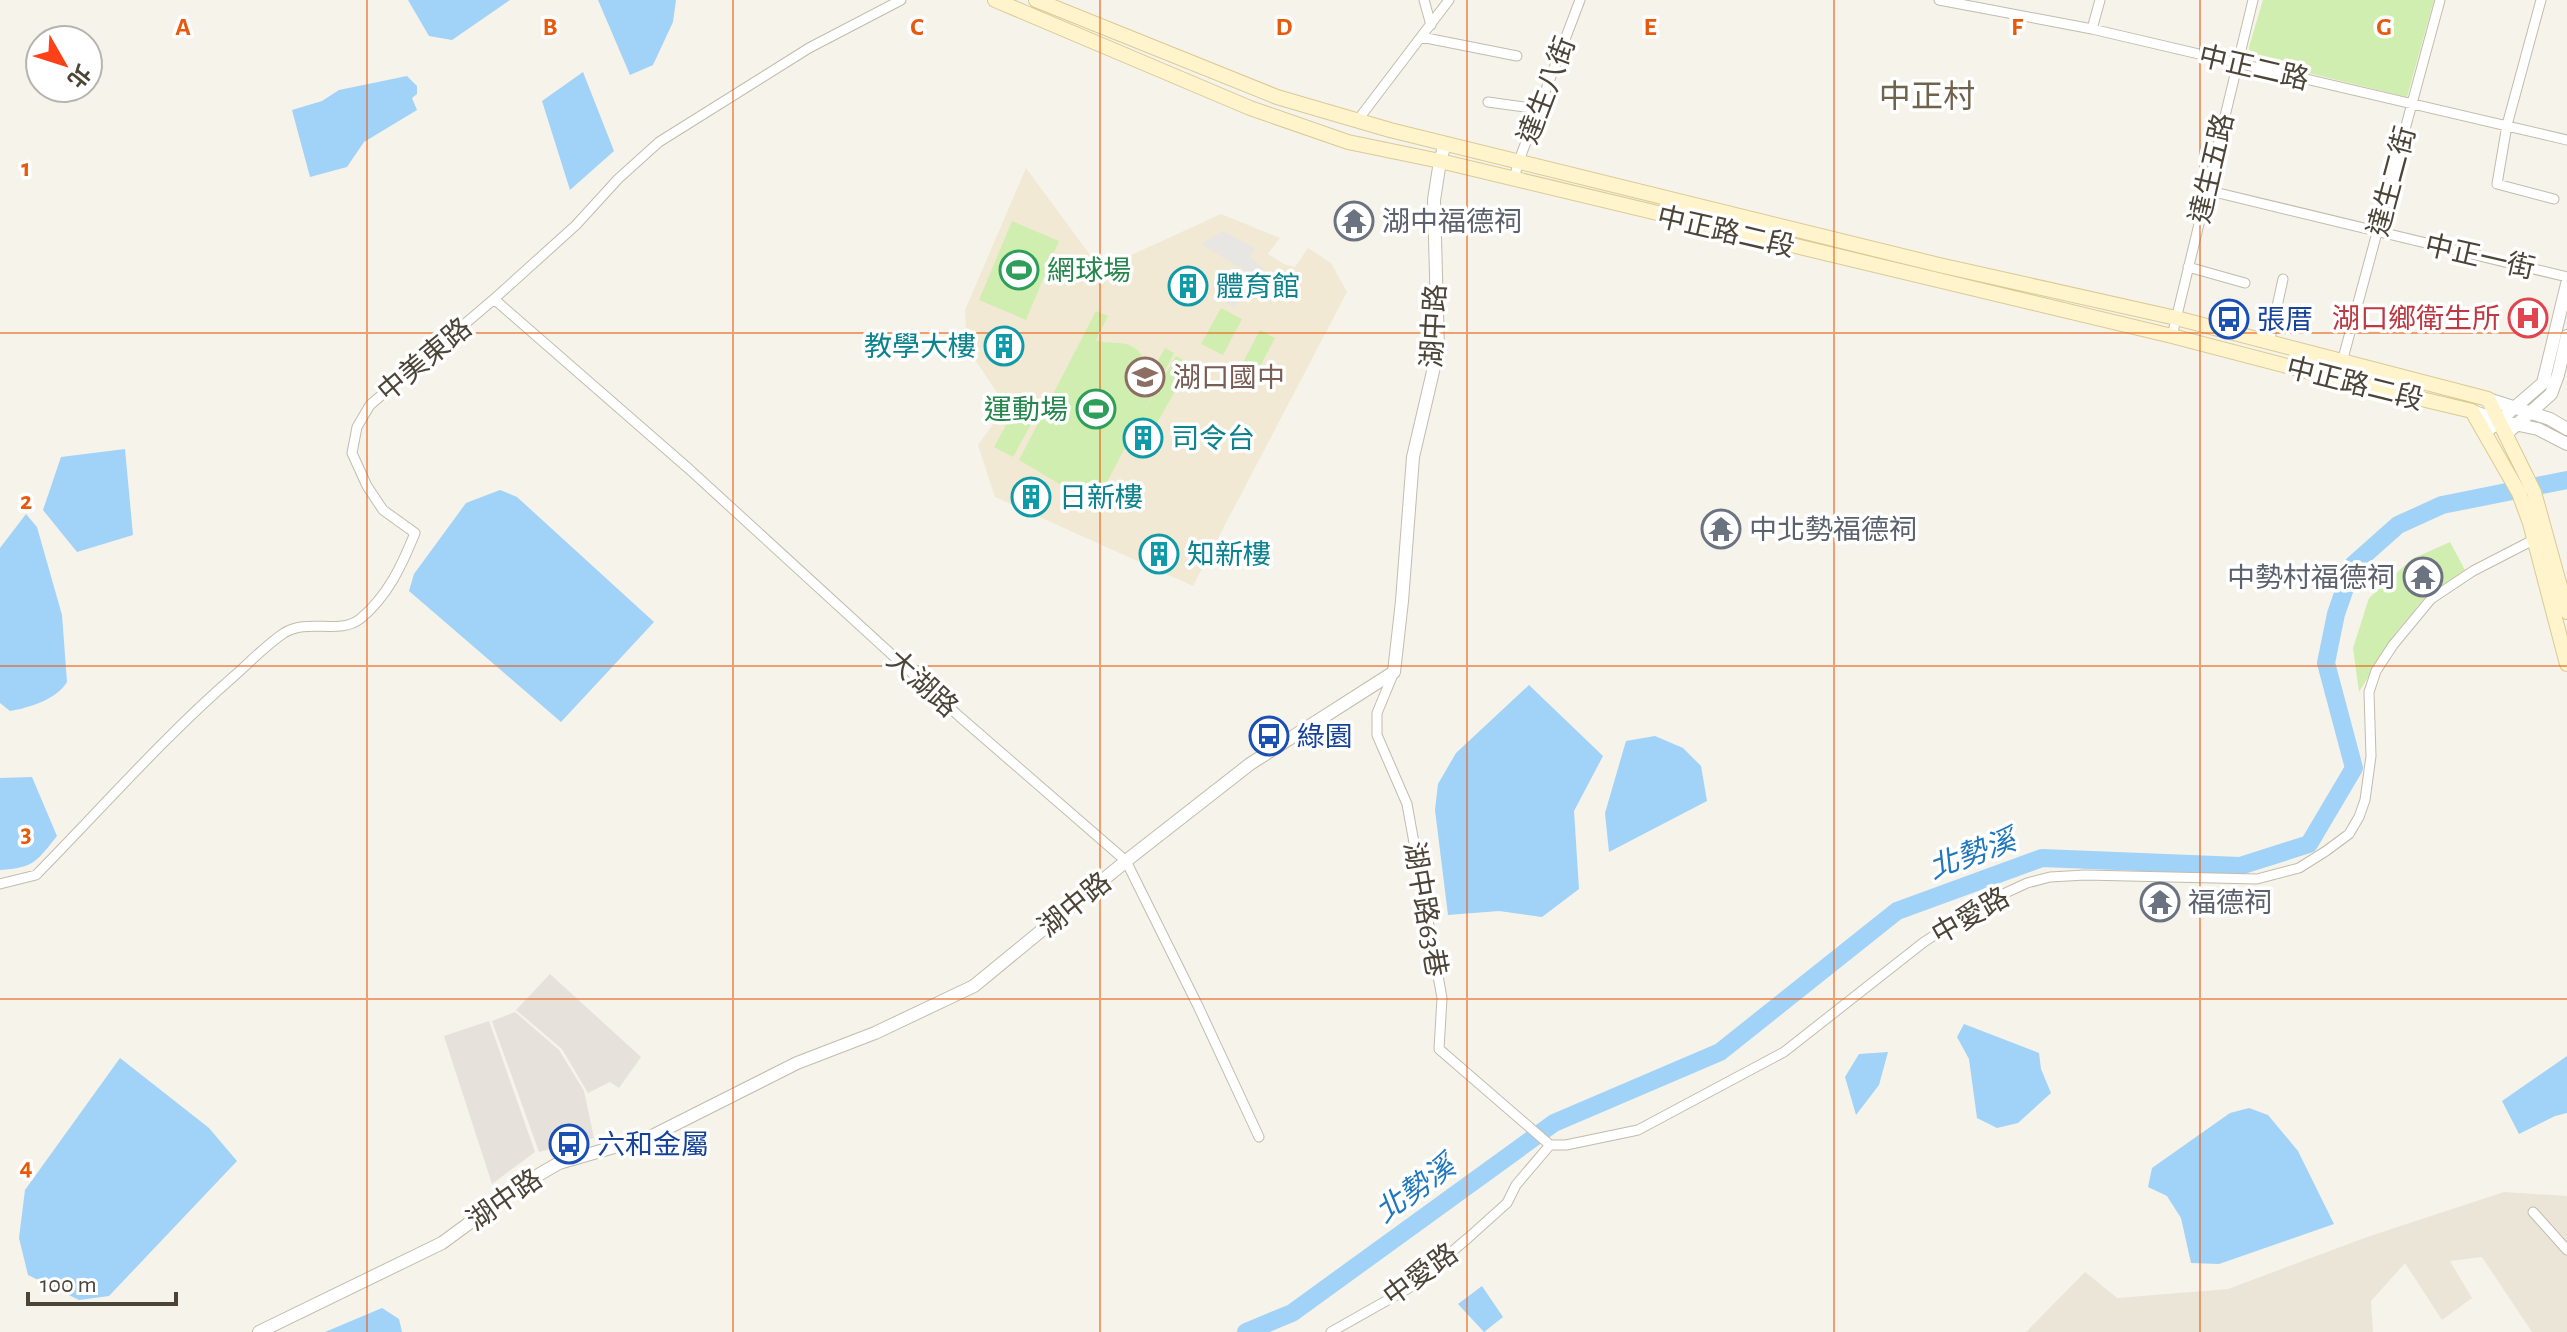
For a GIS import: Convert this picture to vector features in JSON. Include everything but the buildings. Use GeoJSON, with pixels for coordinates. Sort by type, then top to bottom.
{"type":"FeatureCollection","features":[{"type":"Feature","properties":{"kind":"main road","name":"中正路二段"},"geometry":{"type":"LineString","coordinates":[[995,0],[1250,108],[1348,142],[1440,161],[2172,336],[2472,411]]}},
{"type":"Feature","properties":{"kind":"main road","name":"中正路二段"},"geometry":{"type":"LineString","coordinates":[[1036,0],[1277,97],[1357,121],[1939,265],[2176,318],[2488,399]]}},
{"type":"Feature","properties":{"kind":"main road"},"geometry":{"type":"LineString","coordinates":[[2488,399],[2507,427],[2505,451]]}},
{"type":"Feature","properties":{"kind":"main road"},"geometry":{"type":"LineString","coordinates":[[2472,411],[2485,433],[2505,451],[2534,492],[2567,664]]}},
{"type":"Feature","properties":{"kind":"main road"},"geometry":{"type":"LineString","coordinates":[[2541,536],[2567,612]]}},
{"type":"Feature","properties":{"kind":"street","name":"中美東路"},"geometry":{"type":"LineString","coordinates":[[0,884],[36,875],[196,709],[286,631],[312,624],[335,627],[356,622],[376,604],[399,571],[415,533],[383,510],[367,486],[352,453],[357,427],[370,405],[576,225],[618,179],[659,142],[809,48],[901,0]]}},
{"type":"Feature","properties":{"kind":"street"},"geometry":{"type":"LineString","coordinates":[[1424,0],[1431,25]]}},
{"type":"Feature","properties":{"kind":"street"},"geometry":{"type":"LineString","coordinates":[[1357,121],[1449,0]]}},
{"type":"Feature","properties":{"kind":"street","name":"達生八街"},"geometry":{"type":"LineString","coordinates":[[1514,180],[1580,0]]}},
{"type":"Feature","properties":{"kind":"street","name":"中正二路"},"geometry":{"type":"LineString","coordinates":[[1939,0],[2092,29],[2567,140]]}},
{"type":"Feature","properties":{"kind":"street"},"geometry":{"type":"LineString","coordinates":[[2092,29],[2100,0]]}},
{"type":"Feature","properties":{"kind":"street","name":"達生五路"},"geometry":{"type":"LineString","coordinates":[[2172,336],[2253,0]]}},
{"type":"Feature","properties":{"kind":"street","name":"達生二街"},"geometry":{"type":"LineString","coordinates":[[2342,362],[2440,0]]}},
{"type":"Feature","properties":{"kind":"street"},"geometry":{"type":"LineString","coordinates":[[2541,0],[2507,125],[2497,184],[2554,199]]}},
{"type":"Feature","properties":{"kind":"street"},"geometry":{"type":"LineString","coordinates":[[1421,37],[1517,56]]}},
{"type":"Feature","properties":{"kind":"street"},"geometry":{"type":"LineString","coordinates":[[1488,102],[1539,109]]}},
{"type":"Feature","properties":{"kind":"street","name":"湖中路"},"geometry":{"type":"LineString","coordinates":[[259,1332],[442,1243],[521,1185],[559,1163],[652,1136],[797,1063],[875,1033],[974,986],[1250,764],[1394,672],[1413,457],[1438,350],[1434,200],[1445,144]]}},
{"type":"Feature","properties":{"kind":"street","name":"中正一街"},"geometry":{"type":"LineString","coordinates":[[2206,190],[2567,277]]}},
{"type":"Feature","properties":{"kind":"street"},"geometry":{"type":"LineString","coordinates":[[2188,267],[2245,283]]}},
{"type":"Feature","properties":{"kind":"street"},"geometry":{"type":"LineString","coordinates":[[2269,343],[2283,279]]}},
{"type":"Feature","properties":{"kind":"street"},"geometry":{"type":"LineString","coordinates":[[2507,427],[2516,407],[2543,383],[2567,284]]}},
{"type":"Feature","properties":{"kind":"street","name":"大湖路"},"geometry":{"type":"LineString","coordinates":[[494,299],[689,469],[960,717],[1126,861],[1259,1137]]}},
{"type":"Feature","properties":{"kind":"street"},"geometry":{"type":"LineString","coordinates":[[2485,433],[2507,427],[2551,394],[2567,336]]}},
{"type":"Feature","properties":{"kind":"street"},"geometry":{"type":"LineString","coordinates":[[2488,399],[2550,419],[2567,429]]}},
{"type":"Feature","properties":{"kind":"street"},"geometry":{"type":"LineString","coordinates":[[2472,411],[2507,427],[2538,429],[2567,444]]}},
{"type":"Feature","properties":{"kind":"street","name":"中愛路"},"geometry":{"type":"LineString","coordinates":[[1331,1332],[1409,1288],[1457,1248],[1507,1203],[1516,1185],[1550,1145],[1566,1145],[1638,1130],[1784,1052],[1924,942],[1986,902],[2027,883],[2050,877],[2257,879],[2299,868],[2326,851],[2349,834],[2365,800],[2371,756],[2369,692],[2376,671],[2393,645],[2431,599],[2473,571],[2541,536]]}},
{"type":"Feature","properties":{"kind":"street","name":"湖中路63巷"},"geometry":{"type":"LineString","coordinates":[[1394,672],[1377,713],[1377,735],[1407,804],[1442,998],[1439,1049],[1550,1145]]}},
{"type":"Feature","properties":{"kind":"street"},"geometry":{"type":"LineString","coordinates":[[2533,1212],[2567,1250]]}},
{"type":"Feature","properties":{"kind":"shaded area","name":"湖口國中"},"geometry":{"type":"Polygon","coordinates":[[[1026,168],[1113,286],[1127,257],[1221,214],[1280,238],[1268,254],[1284,264],[1295,267],[1308,248],[1331,263],[1347,292],[1193,586],[995,497],[978,445],[1006,406],[967,348],[965,310],[1026,168]]]}},
{"type":"Feature","properties":{"kind":"shaded area"},"geometry":{"type":"Polygon","coordinates":[[[1222,231],[1255,248],[1250,257],[1264,268],[1234,308],[1224,301],[1244,270],[1201,244],[1222,231]]]}},
{"type":"Feature","properties":{"kind":"shaded area"},"geometry":{"type":"Polygon","coordinates":[[[550,974],[641,1057],[619,1088],[610,1082],[588,1093],[562,1049],[516,1010],[550,974]]]}},
{"type":"Feature","properties":{"kind":"shaded area","name":"六和金屬"},"geometry":{"type":"Polygon","coordinates":[[[515,1012],[559,1050],[584,1091],[594,1138],[539,1152],[492,1021],[515,1012]]]}},
{"type":"Feature","properties":{"kind":"shaded area"},"geometry":{"type":"Polygon","coordinates":[[[489,1021],[535,1152],[492,1184],[444,1036],[489,1021]]]}},
{"type":"Feature","properties":{"kind":"shaded area"},"geometry":{"type":"Polygon","coordinates":[[[2504,1192],[2567,1196],[2567,1332],[2532,1332],[2482,1257],[2450,1261],[2472,1298],[2442,1320],[2405,1263],[2371,1301],[2373,1332],[2026,1332],[2085,1272],[2117,1298],[2228,1289],[2370,1236],[2504,1192]]]}},
{"type":"Feature","properties":{"kind":"green space"},"geometry":{"type":"Polygon","coordinates":[[[2263,0],[2434,0],[2407,97],[2251,59],[2249,47],[2263,0]]]}},
{"type":"Feature","properties":{"kind":"green space","name":"網球場"},"geometry":{"type":"Polygon","coordinates":[[[1012,221],[1059,241],[1026,320],[979,300],[1012,221]]]}},
{"type":"Feature","properties":{"kind":"green space"},"geometry":{"type":"Polygon","coordinates":[[[1221,308],[1242,319],[1223,355],[1201,344],[1221,308]]]}},
{"type":"Feature","properties":{"kind":"green space"},"geometry":{"type":"Polygon","coordinates":[[[1096,311],[1108,316],[1096,340],[1129,345],[1139,352],[1150,368],[1154,368],[1165,348],[1174,353],[1144,411],[1176,356],[1190,364],[1156,425],[1141,417],[1095,505],[1019,460],[1096,311]]]}},
{"type":"Feature","properties":{"kind":"green space"},"geometry":{"type":"Polygon","coordinates":[[[1260,330],[1275,338],[1256,374],[1241,366],[1260,330]]]}},
{"type":"Feature","properties":{"kind":"green space"},"geometry":{"type":"Polygon","coordinates":[[[1015,409],[1034,419],[1013,457],[994,447],[1015,409]]]}},
{"type":"Feature","properties":{"kind":"green space"},"geometry":{"type":"Polygon","coordinates":[[[2450,542],[2465,570],[2426,596],[2394,635],[2359,692],[2353,648],[2369,598],[2412,559],[2450,542]]]}},
{"type":"Feature","properties":{"kind":"water"},"geometry":{"type":"Polygon","coordinates":[[[408,0],[510,0],[452,40],[429,36],[408,0]]]}},
{"type":"Feature","properties":{"kind":"water"},"geometry":{"type":"Polygon","coordinates":[[[598,0],[676,0],[673,22],[653,65],[630,75],[598,0]]]}},
{"type":"Feature","properties":{"kind":"water"},"geometry":{"type":"Polygon","coordinates":[[[583,72],[614,151],[570,190],[542,101],[583,72]]]}},
{"type":"Feature","properties":{"kind":"water"},"geometry":{"type":"Polygon","coordinates":[[[407,76],[417,86],[417,94],[412,98],[417,110],[364,142],[347,167],[310,177],[292,110],[322,101],[339,90],[407,76]]]}},
{"type":"Feature","properties":{"kind":"water"},"geometry":{"type":"Polygon","coordinates":[[[125,449],[133,535],[77,552],[43,510],[61,457],[125,449]]]}},
{"type":"Feature","properties":{"kind":"water"},"geometry":{"type":"Polygon","coordinates":[[[500,490],[517,497],[654,622],[561,722],[409,591],[414,574],[466,503],[500,490]]]}},
{"type":"Feature","properties":{"kind":"water"},"geometry":{"type":"Polygon","coordinates":[[[26,514],[37,527],[62,615],[67,682],[50,698],[10,711],[0,703],[0,548],[26,514]]]}},
{"type":"Feature","properties":{"kind":"water"},"geometry":{"type":"Polygon","coordinates":[[[1529,685],[1603,756],[1574,811],[1579,889],[1542,917],[1499,911],[1448,915],[1435,810],[1438,784],[1456,753],[1529,685]]]}},
{"type":"Feature","properties":{"kind":"water"},"geometry":{"type":"Polygon","coordinates":[[[1655,736],[1683,748],[1701,766],[1707,801],[1609,852],[1605,813],[1626,741],[1655,736]]]}},
{"type":"Feature","properties":{"kind":"water"},"geometry":{"type":"Polygon","coordinates":[[[32,777],[57,836],[34,862],[0,870],[0,778],[32,777]]]}},
{"type":"Feature","properties":{"kind":"water"},"geometry":{"type":"Polygon","coordinates":[[[1964,1024],[2039,1053],[2041,1069],[2051,1093],[2018,1123],[1997,1128],[1977,1118],[1969,1059],[1957,1037],[1964,1024]]]}},
{"type":"Feature","properties":{"kind":"water"},"geometry":{"type":"Polygon","coordinates":[[[1888,1052],[1879,1085],[1856,1115],[1845,1077],[1859,1054],[1888,1052]]]}},
{"type":"Feature","properties":{"kind":"water"},"geometry":{"type":"Polygon","coordinates":[[[2567,1056],[2567,1113],[2519,1134],[2502,1101],[2567,1056]]]}},
{"type":"Feature","properties":{"kind":"water"},"geometry":{"type":"Polygon","coordinates":[[[120,1058],[209,1128],[237,1161],[109,1296],[79,1300],[28,1275],[19,1238],[25,1190],[120,1058]]]}},
{"type":"Feature","properties":{"kind":"water"},"geometry":{"type":"Polygon","coordinates":[[[2249,1108],[2268,1115],[2298,1151],[2334,1224],[2219,1264],[2191,1263],[2181,1218],[2167,1196],[2148,1187],[2152,1168],[2230,1113],[2249,1108]]]}},
{"type":"Feature","properties":{"kind":"water"},"geometry":{"type":"Polygon","coordinates":[[[1482,1286],[1503,1317],[1484,1332],[1458,1304],[1482,1286]]]}},
{"type":"Feature","properties":{"kind":"water"},"geometry":{"type":"Polygon","coordinates":[[[382,1308],[399,1319],[402,1332],[325,1332],[382,1308]]]}},
{"type":"Feature","properties":{"kind":"waterway","name":"北勢溪"},"geometry":{"type":"LineString","coordinates":[[1246,1332],[1292,1313],[1554,1123],[1720,1052],[1897,911],[2042,858],[2240,866],[2309,844],[2354,768],[2326,663],[2336,614],[2353,565],[2398,525],[2442,505],[2567,480]]}},
{"type":"Feature","properties":{"kind":"place","name":"湖中福德祠"},"geometry":{"type":"Point","coordinates":[1354,221]}},
{"type":"Feature","properties":{"kind":"place","name":"網球場"},"geometry":{"type":"Point","coordinates":[1019,270]}},
{"type":"Feature","properties":{"kind":"place","name":"體育館"},"geometry":{"type":"Point","coordinates":[1188,286]}},
{"type":"Feature","properties":{"kind":"place","name":"湖口鄉衛生所"},"geometry":{"type":"Point","coordinates":[2528,318]}},
{"type":"Feature","properties":{"kind":"place","name":"張厝"},"geometry":{"type":"Point","coordinates":[2229,319]}},
{"type":"Feature","properties":{"kind":"place","name":"教學大樓"},"geometry":{"type":"Point","coordinates":[1004,346]}},
{"type":"Feature","properties":{"kind":"place","name":"湖口國中"},"geometry":{"type":"Point","coordinates":[1145,377]}},
{"type":"Feature","properties":{"kind":"place","name":"運動場"},"geometry":{"type":"Point","coordinates":[1096,409]}},
{"type":"Feature","properties":{"kind":"place","name":"司令台"},"geometry":{"type":"Point","coordinates":[1143,438]}},
{"type":"Feature","properties":{"kind":"place","name":"日新樓"},"geometry":{"type":"Point","coordinates":[1031,497]}},
{"type":"Feature","properties":{"kind":"place","name":"中北勢福德祠"},"geometry":{"type":"Point","coordinates":[1721,529]}},
{"type":"Feature","properties":{"kind":"place","name":"知新樓"},"geometry":{"type":"Point","coordinates":[1159,554]}},
{"type":"Feature","properties":{"kind":"place","name":"中勢村福德祠"},"geometry":{"type":"Point","coordinates":[2423,577]}},
{"type":"Feature","properties":{"kind":"place","name":"綠園"},"geometry":{"type":"Point","coordinates":[1269,736]}},
{"type":"Feature","properties":{"kind":"place","name":"福德祠"},"geometry":{"type":"Point","coordinates":[2160,902]}},
{"type":"Feature","properties":{"kind":"place","name":"六和金屬"},"geometry":{"type":"Point","coordinates":[569,1144]}},
{"type":"Feature","properties":{"kind":"district","name":"中正村"},"geometry":{"type":"Point","coordinates":[1927,96]}}]}
